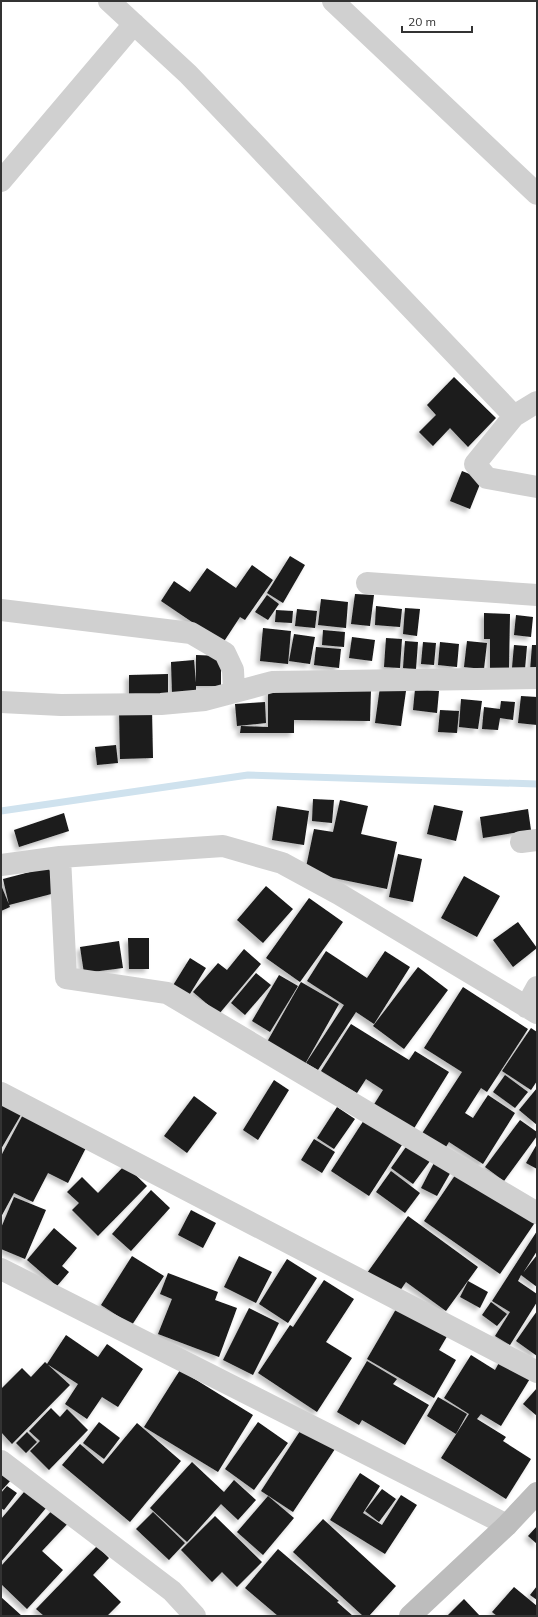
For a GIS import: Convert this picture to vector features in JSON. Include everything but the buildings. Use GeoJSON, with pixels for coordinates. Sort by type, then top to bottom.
{"type":"FeatureCollection","features":[{"type":"Feature","properties":{"kind":"street"},"geometry":{"type":"LineString","coordinates":[[109,1],[188,74],[514,416]]}},
{"type":"Feature","properties":{"kind":"street"},"geometry":{"type":"LineString","coordinates":[[333,1],[537,194]]}},
{"type":"Feature","properties":{"kind":"street"},"geometry":{"type":"LineString","coordinates":[[1,180],[134,24]]}},
{"type":"Feature","properties":{"kind":"street"},"geometry":{"type":"LineString","coordinates":[[537,402],[514,416],[475,464],[487,478],[537,487]]}},
{"type":"Feature","properties":{"kind":"street"},"geometry":{"type":"LineString","coordinates":[[367,584],[537,595]]}},
{"type":"Feature","properties":{"kind":"street"},"geometry":{"type":"LineString","coordinates":[[1,610],[191,633],[226,653],[233,670],[234,691]]}},
{"type":"Feature","properties":{"kind":"street"},"geometry":{"type":"LineString","coordinates":[[1,702],[61,704],[161,704],[205,700],[272,682],[537,678]]}},
{"type":"Feature","properties":{"kind":"street"},"geometry":{"type":"LineString","coordinates":[[1,865],[60,857],[223,846],[282,863],[339,894],[532,1010],[537,988]]}},
{"type":"Feature","properties":{"kind":"street"},"geometry":{"type":"LineString","coordinates":[[60,857],[66,978],[167,993],[537,1213]]}},
{"type":"Feature","properties":{"kind":"street"},"geometry":{"type":"LineString","coordinates":[[1,1093],[537,1372]]}},
{"type":"Feature","properties":{"kind":"street"},"geometry":{"type":"LineString","coordinates":[[1,1269],[507,1524]]}},
{"type":"Feature","properties":{"kind":"street"},"geometry":{"type":"LineString","coordinates":[[1,1461],[172,1591],[195,1616]]}},
{"type":"Feature","properties":{"kind":"street"},"geometry":{"type":"LineString","coordinates":[[410,1616],[507,1524],[537,1493]]}},
{"type":"Feature","properties":{"kind":"waterway"},"geometry":{"type":"LineString","coordinates":[[1,811],[248,775],[537,784]]}}]}
